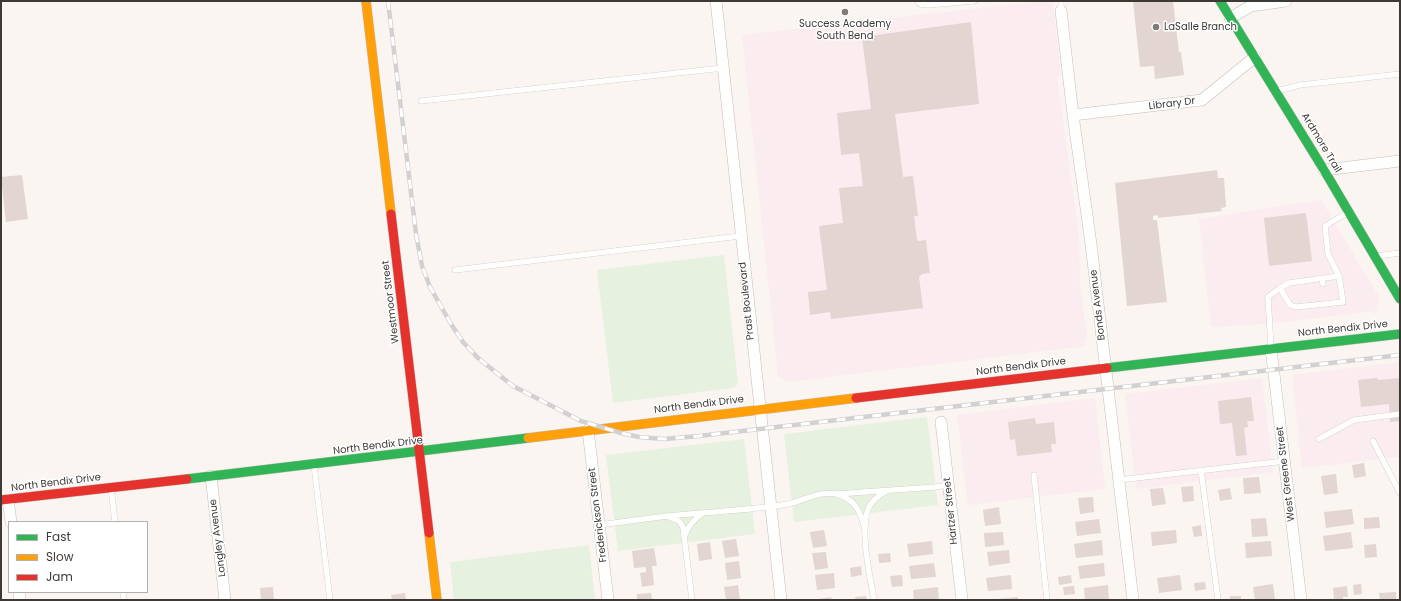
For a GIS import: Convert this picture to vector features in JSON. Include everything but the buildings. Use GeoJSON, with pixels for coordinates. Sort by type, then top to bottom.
{"type":"FeatureCollection","features":[{"type":"Feature","properties":{"kind":"street","name":"Westmoor Street"},"geometry":{"type":"LineString","coordinates":[[366,1],[438,600]]}},
{"type":"Feature","properties":{"kind":"street","name":"Prast Boulevard"},"geometry":{"type":"LineString","coordinates":[[716,1],[740,236],[781,600]]}},
{"type":"Feature","properties":{"kind":"street","name":"Ardmore Trail"},"geometry":{"type":"LineString","coordinates":[[1220,1],[1277,92],[1375,256],[1392,280],[1400,299]]}},
{"type":"Feature","properties":{"kind":"street"},"geometry":{"type":"LineString","coordinates":[[1230,18],[1251,6],[1286,1]]}},
{"type":"Feature","properties":{"kind":"street","name":"Bonds Avenue"},"geometry":{"type":"LineString","coordinates":[[1061,6],[1073,115],[1091,244],[1133,600]]}},
{"type":"Feature","properties":{"kind":"street","name":"Library Dr"},"geometry":{"type":"LineString","coordinates":[[1073,115],[1202,100],[1255,57]]}},
{"type":"Feature","properties":{"kind":"street"},"geometry":{"type":"LineString","coordinates":[[1324,170],[1400,161]]}},
{"type":"Feature","properties":{"kind":"street","name":"North Bendix Drive"},"geometry":{"type":"LineString","coordinates":[[4,500],[420,452],[759,409],[1400,334]]}},
{"type":"Feature","properties":{"kind":"street","name":"West Greene Street"},"geometry":{"type":"LineString","coordinates":[[1271,349],[1301,600]]}},
{"type":"Feature","properties":{"kind":"street","name":"Hartzer Street"},"geometry":{"type":"LineString","coordinates":[[941,422],[962,600]]}},
{"type":"Feature","properties":{"kind":"street","name":"Frederickson Street"},"geometry":{"type":"LineString","coordinates":[[588,430],[608,600]]}},
{"type":"Feature","properties":{"kind":"street","name":"Longley Avenue"},"geometry":{"type":"LineString","coordinates":[[210,476],[225,600]]}},
{"type":"Feature","properties":{"kind":"street"},"geometry":{"type":"LineString","coordinates":[[4,500],[10,521]]}},
{"type":"Feature","properties":{"kind":"lane"},"geometry":{"type":"LineString","coordinates":[[918,1],[920,4],[928,6],[970,1]]}},
{"type":"Feature","properties":{"kind":"lane"},"geometry":{"type":"LineString","coordinates":[[422,101],[723,68]]}},
{"type":"Feature","properties":{"kind":"lane"},"geometry":{"type":"LineString","coordinates":[[1277,92],[1300,85],[1400,74]]}},
{"type":"Feature","properties":{"kind":"lane"},"geometry":{"type":"LineString","coordinates":[[1280,288],[1290,305],[1296,307],[1325,301],[1343,302],[1339,276],[1328,254],[1324,226],[1349,212]]}},
{"type":"Feature","properties":{"kind":"lane"},"geometry":{"type":"LineString","coordinates":[[455,270],[740,236]]}},
{"type":"Feature","properties":{"kind":"lane"},"geometry":{"type":"LineString","coordinates":[[1375,256],[1400,253]]}},
{"type":"Feature","properties":{"kind":"lane"},"geometry":{"type":"LineString","coordinates":[[1271,349],[1268,297],[1289,283],[1323,281],[1339,276]]}},
{"type":"Feature","properties":{"kind":"lane"},"geometry":{"type":"LineString","coordinates":[[1319,439],[1354,420],[1400,414]]}},
{"type":"Feature","properties":{"kind":"lane"},"geometry":{"type":"LineString","coordinates":[[1373,441],[1400,493]]}},
{"type":"Feature","properties":{"kind":"lane"},"geometry":{"type":"LineString","coordinates":[[1118,480],[1285,461]]}},
{"type":"Feature","properties":{"kind":"lane"},"geometry":{"type":"LineString","coordinates":[[314,464],[330,600]]}},
{"type":"Feature","properties":{"kind":"lane"},"geometry":{"type":"LineString","coordinates":[[1202,470],[1218,600]]}},
{"type":"Feature","properties":{"kind":"lane"},"geometry":{"type":"LineString","coordinates":[[1034,475],[1047,600]]}},
{"type":"Feature","properties":{"kind":"lane"},"geometry":{"type":"LineString","coordinates":[[599,526],[667,516],[790,504],[821,495],[948,485]]}},
{"type":"Feature","properties":{"kind":"lane"},"geometry":{"type":"LineString","coordinates":[[111,488],[115,521]]}},
{"type":"Feature","properties":{"kind":"lane"},"geometry":{"type":"LineString","coordinates":[[865,530],[867,512],[871,503],[877,496],[887,491]]}},
{"type":"Feature","properties":{"kind":"lane"},"geometry":{"type":"LineString","coordinates":[[836,494],[849,500],[862,514],[868,566],[874,600]]}},
{"type":"Feature","properties":{"kind":"lane"},"geometry":{"type":"LineString","coordinates":[[684,537],[687,528],[695,518],[703,512]]}},
{"type":"Feature","properties":{"kind":"lane"},"geometry":{"type":"LineString","coordinates":[[667,516],[679,521],[683,527],[692,600]]}},
{"type":"Feature","properties":{"kind":"shaded area"},"geometry":{"type":"Polygon","coordinates":[[[1053,1],[1061,76],[1057,76],[1079,235],[1080,285],[1087,336],[1084,345],[1079,347],[787,382],[778,376],[742,35],[1053,1]]]}},
{"type":"Feature","properties":{"kind":"shaded area"},"geometry":{"type":"Polygon","coordinates":[[[1321,200],[1379,297],[1376,311],[1265,324],[1211,327],[1199,219],[1321,200]]]}},
{"type":"Feature","properties":{"kind":"shaded area"},"geometry":{"type":"Polygon","coordinates":[[[1400,362],[1400,457],[1302,468],[1292,375],[1400,362]]]}},
{"type":"Feature","properties":{"kind":"shaded area"},"geometry":{"type":"Polygon","coordinates":[[[1262,378],[1273,472],[1136,489],[1125,394],[1262,378]]]}},
{"type":"Feature","properties":{"kind":"shaded area"},"geometry":{"type":"Polygon","coordinates":[[[1095,398],[1105,489],[968,505],[957,415],[1095,398]]]}},
{"type":"Feature","properties":{"kind":"green space"},"geometry":{"type":"Polygon","coordinates":[[[724,255],[738,384],[733,388],[613,403],[597,270],[724,255]]]}},
{"type":"Feature","properties":{"kind":"green space"},"geometry":{"type":"Polygon","coordinates":[[[927,417],[938,505],[794,522],[784,434],[927,417]]]}},
{"type":"Feature","properties":{"kind":"green space"},"geometry":{"type":"Polygon","coordinates":[[[744,439],[755,534],[618,551],[606,455],[744,439]]]}},
{"type":"Feature","properties":{"kind":"green space"},"geometry":{"type":"Polygon","coordinates":[[[589,545],[595,600],[454,600],[450,562],[589,545]]]}},
{"type":"Feature","properties":{"kind":"railway"},"geometry":{"type":"LineString","coordinates":[[388,1],[416,234],[422,266],[430,287],[463,342],[478,358],[513,386],[581,421],[639,437],[664,439],[1400,355]]}},
{"type":"Feature","properties":{"kind":"traffic: fast"},"geometry":{"type":"LineString","coordinates":[[1220,1],[1324,170],[1400,299]]}},
{"type":"Feature","properties":{"kind":"traffic: fast"},"geometry":{"type":"LineString","coordinates":[[1107,368],[1400,334]]}},
{"type":"Feature","properties":{"kind":"traffic: fast"},"geometry":{"type":"LineString","coordinates":[[187,479],[528,438]]}},
{"type":"Feature","properties":{"kind":"traffic: slow"},"geometry":{"type":"LineString","coordinates":[[366,1],[391,214]]}},
{"type":"Feature","properties":{"kind":"traffic: slow"},"geometry":{"type":"LineString","coordinates":[[528,438],[856,398]]}},
{"type":"Feature","properties":{"kind":"traffic: slow"},"geometry":{"type":"LineString","coordinates":[[429,533],[437,600]]}},
{"type":"Feature","properties":{"kind":"traffic: jam"},"geometry":{"type":"LineString","coordinates":[[391,214],[429,533]]}},
{"type":"Feature","properties":{"kind":"traffic: jam"},"geometry":{"type":"LineString","coordinates":[[856,398],[1107,368]]}},
{"type":"Feature","properties":{"kind":"traffic: jam"},"geometry":{"type":"LineString","coordinates":[[1,500],[187,479]]}},
{"type":"Feature","properties":{"kind":"place","name":"Success Academy South Bend"},"geometry":{"type":"Point","coordinates":[845,12]}},
{"type":"Feature","properties":{"kind":"place","name":"LaSalle Branch"},"geometry":{"type":"Point","coordinates":[1156,27]}}]}
